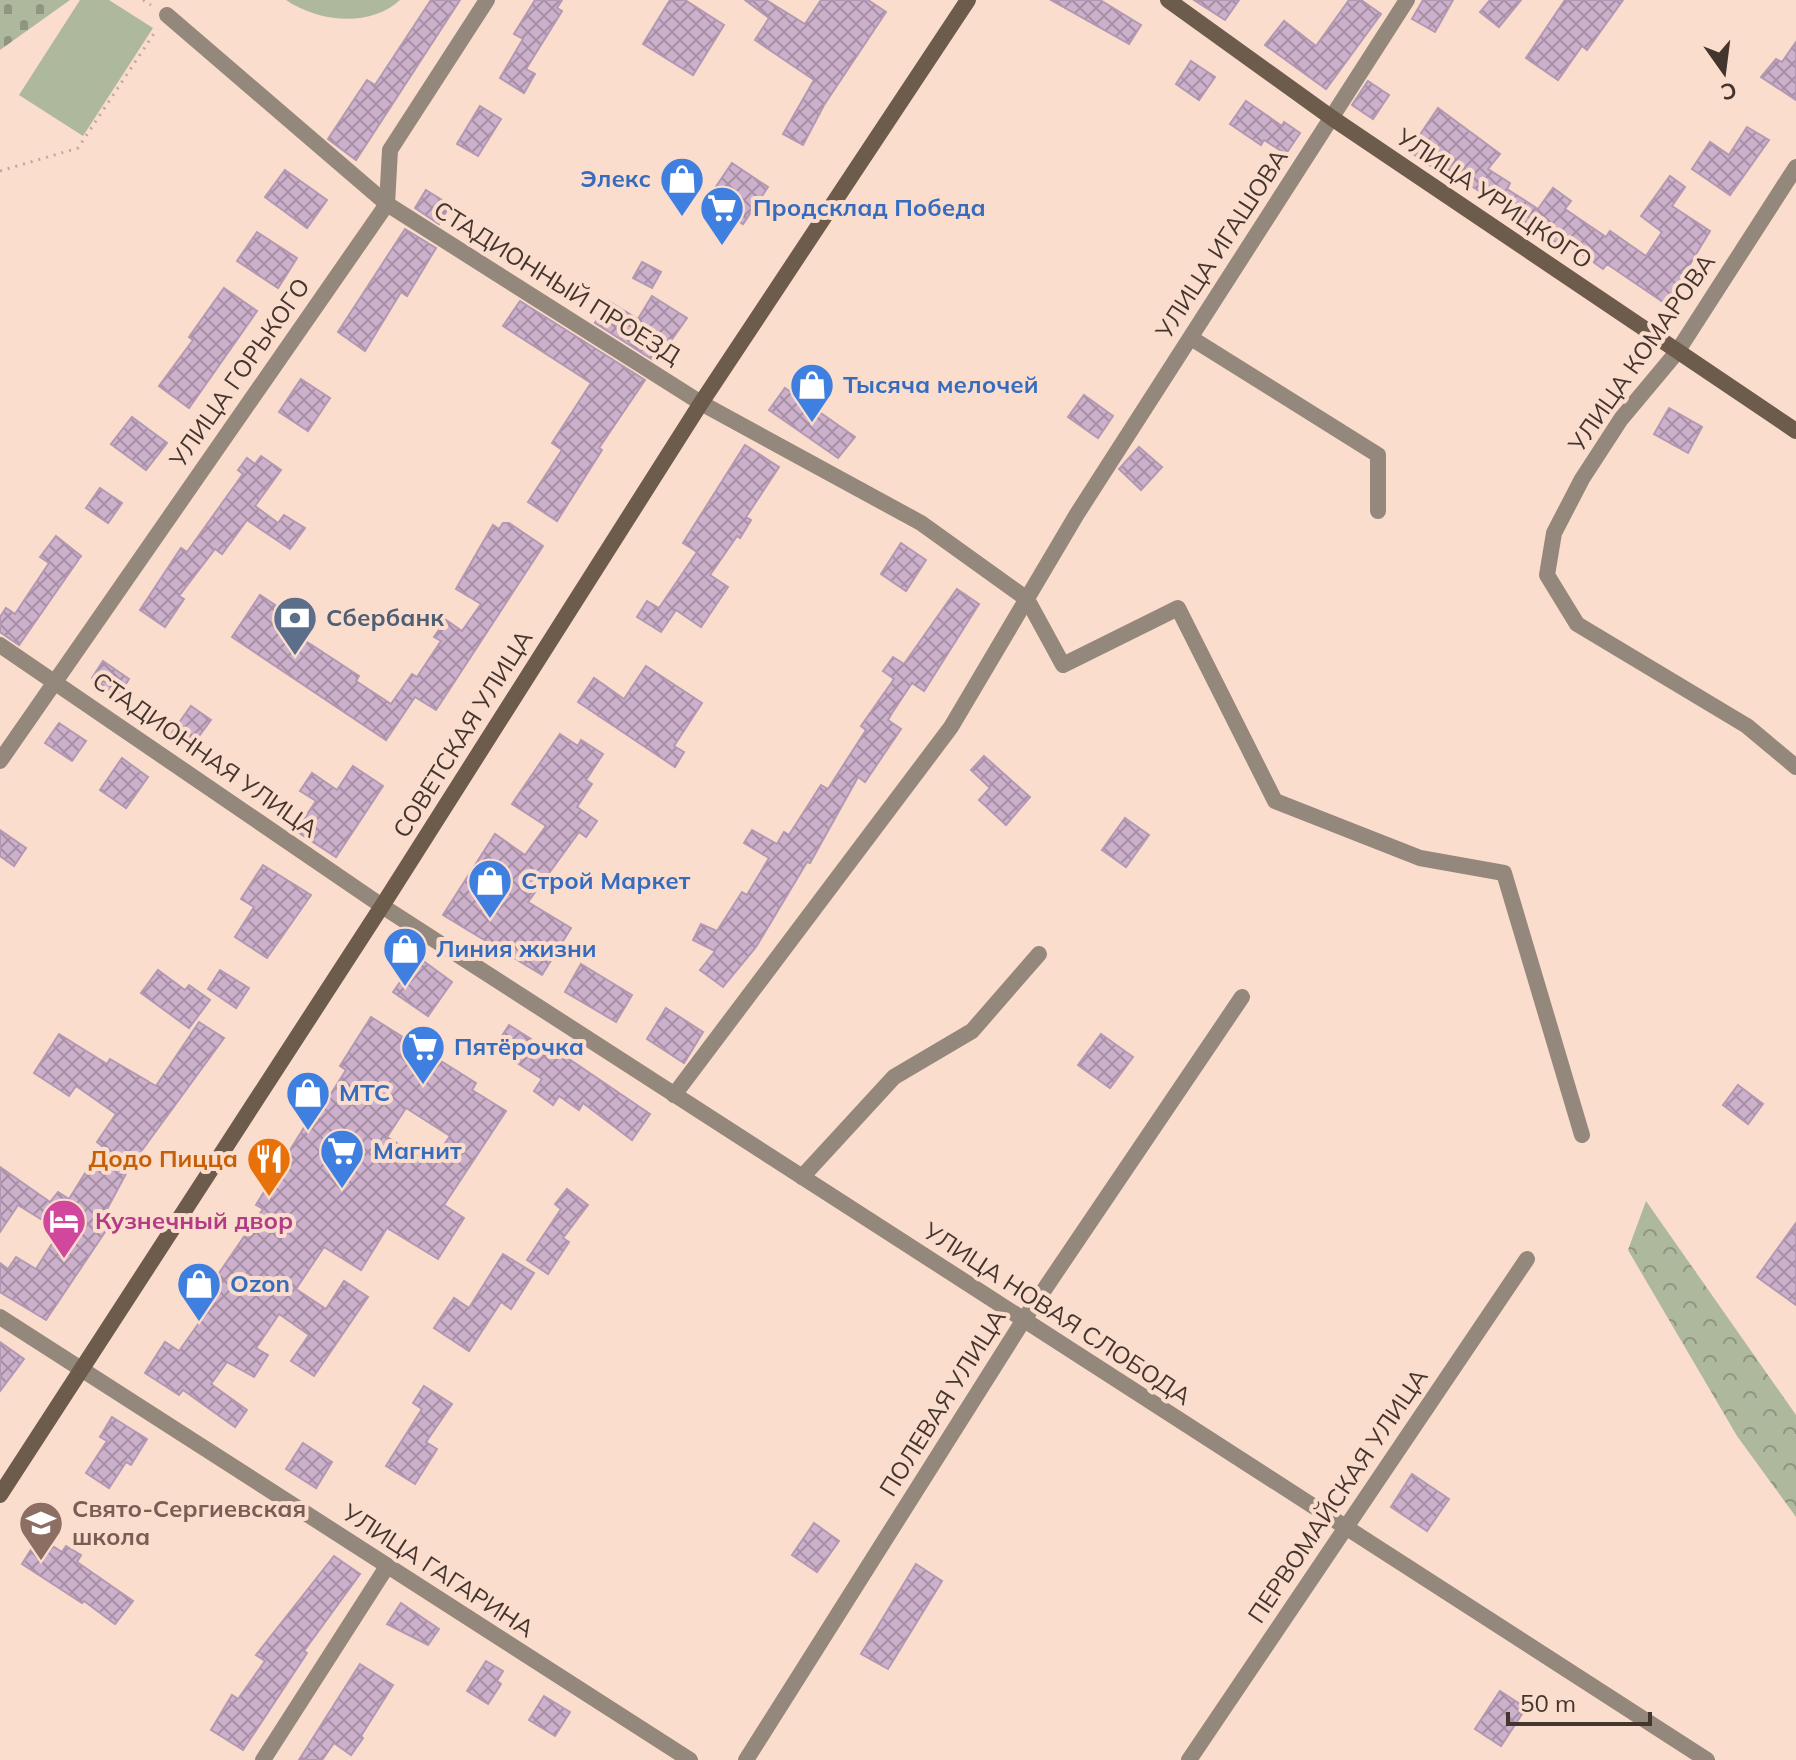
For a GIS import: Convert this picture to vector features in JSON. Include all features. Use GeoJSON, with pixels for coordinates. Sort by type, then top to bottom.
{"type":"FeatureCollection","features":[{"type":"Feature","properties":{"kind":"main road","name":"СОВЕТСКАЯ УЛИЦА"},"geometry":{"type":"LineString","coordinates":[[0,1495],[382,906],[701,403],[968,0]]}},
{"type":"Feature","properties":{"kind":"main road","name":"УЛИЦА УРИЦКОГО"},"geometry":{"type":"LineString","coordinates":[[1168,0],[1332,118],[1796,431]]}},
{"type":"Feature","properties":{"kind":"street"},"geometry":{"type":"LineString","coordinates":[[387,204],[390,150],[487,0]]}},
{"type":"Feature","properties":{"kind":"street","name":"УЛИЦА ИГАШОВА"},"geometry":{"type":"LineString","coordinates":[[674,1095],[951,727],[1077,514],[1407,0]]}},
{"type":"Feature","properties":{"kind":"street","name":"СТАДИОННЫЙ ПРОЕЗД"},"geometry":{"type":"LineString","coordinates":[[167,15],[387,204],[701,403],[921,523],[1027,599]]}},
{"type":"Feature","properties":{"kind":"street","name":"УЛИЦА КОМАРОВА"},"geometry":{"type":"LineString","coordinates":[[1796,167],[1677,352],[1621,419],[1582,479],[1554,533],[1547,575],[1577,624],[1747,726],[1796,767]]}},
{"type":"Feature","properties":{"kind":"street","name":"УЛИЦА ГОРЬКОГО"},"geometry":{"type":"LineString","coordinates":[[0,761],[387,204]]}},
{"type":"Feature","properties":{"kind":"street"},"geometry":{"type":"LineString","coordinates":[[1191,338],[1378,455],[1378,511]]}},
{"type":"Feature","properties":{"kind":"street"},"geometry":{"type":"LineString","coordinates":[[1027,599],[1063,665],[1178,608],[1275,801],[1420,858],[1504,873],[1582,1135]]}},
{"type":"Feature","properties":{"kind":"street","name":"СТАДИОННАЯ УЛИЦА"},"geometry":{"type":"LineString","coordinates":[[0,645],[382,906]]}},
{"type":"Feature","properties":{"kind":"street","name":"УЛИЦА НОВАЯ СЛОБОДА"},"geometry":{"type":"LineString","coordinates":[[382,906],[1345,1530],[1707,1760]]}},
{"type":"Feature","properties":{"kind":"street"},"geometry":{"type":"LineString","coordinates":[[802,1177],[894,1077],[972,1031],[1039,954]]}},
{"type":"Feature","properties":{"kind":"street","name":"ПОЛЕВАЯ УЛИЦА"},"geometry":{"type":"LineString","coordinates":[[746,1760],[1023,1321],[1242,997]]}},
{"type":"Feature","properties":{"kind":"street","name":"ПЕРВОМАЙСКАЯ УЛИЦА"},"geometry":{"type":"LineString","coordinates":[[1189,1760],[1527,1259]]}},
{"type":"Feature","properties":{"kind":"street","name":"УЛИЦА ГАГАРИНА"},"geometry":{"type":"LineString","coordinates":[[0,1317],[386,1568],[690,1760]]}},
{"type":"Feature","properties":{"kind":"street"},"geometry":{"type":"LineString","coordinates":[[263,1760],[386,1568]]}},
{"type":"Feature","properties":{"kind":"path"},"geometry":{"type":"LineString","coordinates":[[0,171],[78,148],[167,15]]}},
{"type":"Feature","properties":{"kind":"green space"},"geometry":{"type":"Polygon","coordinates":[[[0,0],[70,0],[0,50],[0,0]]]}},
{"type":"Feature","properties":{"kind":"green space"},"geometry":{"type":"Polygon","coordinates":[[[80,0],[109,0],[153,28],[83,136],[19,95],[80,0]]]}},
{"type":"Feature","properties":{"kind":"green space"},"geometry":{"type":"Polygon","coordinates":[[[286,0],[400,0],[374,15],[344,19],[313,13],[286,0]]]}},
{"type":"Feature","properties":{"kind":"green space"},"geometry":{"type":"Polygon","coordinates":[[[1646,1201],[1796,1415],[1796,1517],[1737,1436],[1628,1250],[1646,1201]]]}},
{"type":"Feature","properties":{"kind":"building"},"geometry":{"type":"Polygon","coordinates":[[[431,0],[460,0],[356,160],[328,139],[367,80],[375,85],[431,0]]]}},
{"type":"Feature","properties":{"kind":"building"},"geometry":{"type":"Polygon","coordinates":[[[535,0],[562,0],[557,8],[562,11],[526,69],[535,74],[524,93],[500,78],[523,39],[514,34],[535,0]]]}},
{"type":"Feature","properties":{"kind":"building"},"geometry":{"type":"Polygon","coordinates":[[[670,0],[685,0],[724,25],[693,75],[643,44],[670,0]]]}},
{"type":"Feature","properties":{"kind":"building"},"geometry":{"type":"Polygon","coordinates":[[[745,0],[766,0],[805,24],[821,0],[868,0],[886,12],[824,105],[803,145],[783,134],[814,80],[755,40],[769,18],[745,0]]]}},
{"type":"Feature","properties":{"kind":"building"},"geometry":{"type":"Polygon","coordinates":[[[1051,0],[1100,0],[1141,25],[1129,44],[1051,0]]]}},
{"type":"Feature","properties":{"kind":"building"},"geometry":{"type":"Polygon","coordinates":[[[1194,0],[1239,0],[1225,20],[1194,0]]]}},
{"type":"Feature","properties":{"kind":"building"},"geometry":{"type":"Polygon","coordinates":[[[1349,0],[1361,0],[1381,14],[1326,89],[1265,45],[1284,21],[1316,46],[1349,0]]]}},
{"type":"Feature","properties":{"kind":"building"},"geometry":{"type":"Polygon","coordinates":[[[1423,0],[1453,0],[1435,32],[1412,19],[1423,0]]]}},
{"type":"Feature","properties":{"kind":"building"},"geometry":{"type":"Polygon","coordinates":[[[1490,0],[1521,0],[1499,27],[1480,12],[1490,0]]]}},
{"type":"Feature","properties":{"kind":"building"},"geometry":{"type":"Polygon","coordinates":[[[1565,0],[1623,0],[1587,50],[1582,46],[1558,80],[1526,58],[1565,0]]]}},
{"type":"Feature","properties":{"kind":"building"},"geometry":{"type":"Polygon","coordinates":[[[1796,42],[1796,100],[1761,77],[1776,59],[1782,62],[1796,42]]]}},
{"type":"Feature","properties":{"kind":"building"},"geometry":{"type":"Polygon","coordinates":[[[1191,61],[1215,77],[1199,100],[1176,84],[1191,61]]]}},
{"type":"Feature","properties":{"kind":"building"},"geometry":{"type":"Polygon","coordinates":[[[1368,81],[1389,95],[1373,119],[1352,105],[1368,81]]]}},
{"type":"Feature","properties":{"kind":"building"},"geometry":{"type":"Polygon","coordinates":[[[1246,101],[1282,126],[1284,122],[1300,133],[1286,154],[1264,140],[1261,145],[1230,124],[1246,101]]]}},
{"type":"Feature","properties":{"kind":"building"},"geometry":{"type":"Polygon","coordinates":[[[480,106],[501,119],[478,156],[457,144],[480,106]]]}},
{"type":"Feature","properties":{"kind":"building"},"geometry":{"type":"Polygon","coordinates":[[[1438,108],[1500,154],[1488,169],[1510,183],[1507,189],[1538,209],[1553,188],[1571,201],[1565,209],[1606,237],[1610,231],[1646,256],[1662,232],[1641,216],[1670,176],[1685,187],[1672,206],[1710,231],[1666,304],[1607,264],[1603,269],[1569,245],[1566,249],[1443,167],[1439,172],[1409,151],[1438,108]]]}},
{"type":"Feature","properties":{"kind":"building"},"geometry":{"type":"Polygon","coordinates":[[[1747,127],[1769,140],[1730,195],[1692,169],[1710,142],[1729,155],[1747,127]]]}},
{"type":"Feature","properties":{"kind":"building"},"geometry":{"type":"Polygon","coordinates":[[[732,163],[768,187],[743,224],[707,200],[732,163]]]}},
{"type":"Feature","properties":{"kind":"building"},"geometry":{"type":"Polygon","coordinates":[[[285,170],[327,200],[307,228],[265,197],[285,170]]]}},
{"type":"Feature","properties":{"kind":"building"},"geometry":{"type":"Polygon","coordinates":[[[426,190],[450,205],[439,224],[415,208],[426,190]]]}},
{"type":"Feature","properties":{"kind":"building"},"geometry":{"type":"Polygon","coordinates":[[[405,229],[436,248],[407,296],[401,292],[365,351],[338,332],[405,229]]]}},
{"type":"Feature","properties":{"kind":"building"},"geometry":{"type":"Polygon","coordinates":[[[257,232],[297,258],[278,288],[237,261],[257,232]]]}},
{"type":"Feature","properties":{"kind":"building"},"geometry":{"type":"Polygon","coordinates":[[[642,262],[661,272],[652,288],[633,278],[642,262]]]}},
{"type":"Feature","properties":{"kind":"building"},"geometry":{"type":"Polygon","coordinates":[[[224,288],[257,311],[189,408],[159,386],[193,340],[189,337],[224,288]]]}},
{"type":"Feature","properties":{"kind":"building"},"geometry":{"type":"Polygon","coordinates":[[[652,296],[687,318],[656,362],[595,323],[608,301],[638,319],[652,296]]]}},
{"type":"Feature","properties":{"kind":"building"},"geometry":{"type":"Polygon","coordinates":[[[520,301],[645,380],[599,448],[602,450],[557,521],[528,502],[562,450],[552,443],[591,383],[503,326],[520,301]]]}},
{"type":"Feature","properties":{"kind":"building"},"geometry":{"type":"Polygon","coordinates":[[[301,379],[330,398],[308,431],[279,412],[301,379]]]}},
{"type":"Feature","properties":{"kind":"building","name":"Тысяча мелочей"},"geometry":{"type":"Polygon","coordinates":[[[785,388],[855,437],[838,458],[769,410],[785,388]]]}},
{"type":"Feature","properties":{"kind":"building"},"geometry":{"type":"Polygon","coordinates":[[[1084,395],[1113,416],[1098,438],[1068,417],[1084,395]]]}},
{"type":"Feature","properties":{"kind":"building"},"geometry":{"type":"Polygon","coordinates":[[[1669,408],[1702,427],[1688,453],[1654,434],[1669,408]]]}},
{"type":"Feature","properties":{"kind":"building"},"geometry":{"type":"Polygon","coordinates":[[[132,417],[167,443],[146,470],[111,444],[132,417]]]}},
{"type":"Feature","properties":{"kind":"building"},"geometry":{"type":"Polygon","coordinates":[[[745,445],[779,467],[746,517],[751,520],[740,538],[737,536],[710,575],[728,587],[701,627],[676,610],[661,632],[637,617],[647,601],[659,608],[697,552],[683,543],[745,445]]]}},
{"type":"Feature","properties":{"kind":"building"},"geometry":{"type":"Polygon","coordinates":[[[1139,447],[1162,467],[1141,490],[1119,469],[1139,447]]]}},
{"type":"Feature","properties":{"kind":"building"},"geometry":{"type":"Polygon","coordinates":[[[261,456],[281,470],[255,506],[278,523],[284,515],[305,528],[290,549],[247,520],[222,554],[215,549],[179,596],[184,599],[165,627],[140,610],[181,548],[187,552],[243,474],[238,470],[247,458],[255,464],[261,456]]]}},
{"type":"Feature","properties":{"kind":"building"},"geometry":{"type":"Polygon","coordinates":[[[100,488],[122,503],[108,523],[86,508],[100,488]]]}},
{"type":"Feature","properties":{"kind":"building"},"geometry":{"type":"Polygon","coordinates":[[[503,523],[509,523],[543,546],[436,710],[415,697],[386,740],[232,637],[260,595],[293,617],[286,628],[359,676],[356,681],[391,704],[412,674],[417,677],[441,641],[434,637],[446,620],[462,631],[481,604],[456,589],[493,525],[499,529],[503,523]]]}},
{"type":"Feature","properties":{"kind":"building"},"geometry":{"type":"Polygon","coordinates":[[[56,536],[81,556],[19,645],[0,632],[0,617],[6,608],[15,614],[49,563],[40,557],[56,536]]]}},
{"type":"Feature","properties":{"kind":"building"},"geometry":{"type":"Polygon","coordinates":[[[901,543],[926,560],[906,591],[881,574],[901,543]]]}},
{"type":"Feature","properties":{"kind":"building"},"geometry":{"type":"Polygon","coordinates":[[[957,589],[979,604],[924,691],[912,683],[888,720],[901,729],[865,782],[858,777],[810,863],[807,862],[756,947],[723,987],[700,970],[715,951],[693,940],[701,924],[717,931],[742,892],[747,895],[769,858],[744,843],[752,830],[777,844],[784,832],[789,835],[821,785],[828,789],[866,730],[861,726],[894,679],[883,671],[893,657],[904,664],[957,589]]]}},
{"type":"Feature","properties":{"kind":"building"},"geometry":{"type":"Polygon","coordinates":[[[103,661],[129,679],[118,696],[92,678],[103,661]]]}},
{"type":"Feature","properties":{"kind":"building"},"geometry":{"type":"Polygon","coordinates":[[[646,666],[702,703],[674,746],[684,752],[675,767],[578,702],[594,678],[624,699],[646,666]]]}},
{"type":"Feature","properties":{"kind":"building"},"geometry":{"type":"Polygon","coordinates":[[[191,706],[211,720],[190,748],[171,734],[191,706]]]}},
{"type":"Feature","properties":{"kind":"building"},"geometry":{"type":"Polygon","coordinates":[[[59,723],[86,741],[72,761],[45,743],[59,723]]]}},
{"type":"Feature","properties":{"kind":"building"},"geometry":{"type":"Polygon","coordinates":[[[560,734],[578,746],[581,740],[603,754],[586,780],[592,784],[577,807],[597,821],[586,837],[579,832],[528,902],[571,928],[542,975],[443,915],[495,834],[525,855],[546,826],[512,804],[560,734]]]}},
{"type":"Feature","properties":{"kind":"building"},"geometry":{"type":"Polygon","coordinates":[[[984,756],[1030,797],[1006,825],[979,800],[990,788],[971,770],[984,756]]]}},
{"type":"Feature","properties":{"kind":"building"},"geometry":{"type":"Polygon","coordinates":[[[122,758],[148,777],[126,808],[100,790],[122,758]]]}},
{"type":"Feature","properties":{"kind":"building"},"geometry":{"type":"Polygon","coordinates":[[[353,766],[383,786],[336,857],[296,831],[316,801],[300,791],[312,773],[337,790],[353,766]]]}},
{"type":"Feature","properties":{"kind":"building"},"geometry":{"type":"Polygon","coordinates":[[[1125,818],[1149,835],[1126,867],[1102,850],[1125,818]]]}},
{"type":"Feature","properties":{"kind":"building"},"geometry":{"type":"Polygon","coordinates":[[[0,830],[26,848],[14,866],[0,856],[0,830]]]}},
{"type":"Feature","properties":{"kind":"building"},"geometry":{"type":"Polygon","coordinates":[[[263,865],[311,895],[267,958],[235,937],[254,907],[241,899],[263,865]]]}},
{"type":"Feature","properties":{"kind":"building"},"geometry":{"type":"Polygon","coordinates":[[[418,957],[452,982],[428,1016],[393,992],[418,957]]]}},
{"type":"Feature","properties":{"kind":"building"},"geometry":{"type":"Polygon","coordinates":[[[581,964],[632,995],[616,1022],[565,992],[581,964]]]}},
{"type":"Feature","properties":{"kind":"building"},"geometry":{"type":"Polygon","coordinates":[[[158,970],[185,990],[189,985],[210,1000],[189,1028],[141,993],[158,970]]]}},
{"type":"Feature","properties":{"kind":"building"},"geometry":{"type":"Polygon","coordinates":[[[220,970],[249,988],[236,1008],[208,989],[220,970]]]}},
{"type":"Feature","properties":{"kind":"building"},"geometry":{"type":"Polygon","coordinates":[[[666,1008],[703,1032],[684,1063],[647,1039],[666,1008]]]}},
{"type":"Feature","properties":{"kind":"building"},"geometry":{"type":"Polygon","coordinates":[[[371,1017],[476,1083],[472,1090],[506,1111],[444,1205],[464,1218],[438,1259],[387,1228],[361,1270],[324,1247],[296,1289],[326,1309],[344,1281],[368,1297],[314,1376],[291,1361],[309,1335],[279,1314],[256,1348],[268,1355],[254,1377],[227,1362],[211,1384],[247,1410],[235,1427],[183,1390],[179,1395],[145,1373],[165,1342],[179,1351],[214,1302],[204,1295],[263,1209],[256,1205],[323,1097],[327,1100],[346,1070],[340,1066],[371,1017]],[[406,1108],[387,1137],[431,1164],[450,1136],[406,1108]]]}},
{"type":"Feature","properties":{"kind":"building"},"geometry":{"type":"Polygon","coordinates":[[[199,1022],[224,1038],[129,1168],[106,1211],[115,1217],[46,1320],[0,1292],[0,1263],[8,1269],[16,1257],[36,1269],[60,1231],[18,1205],[0,1232],[0,1167],[50,1202],[58,1192],[69,1199],[102,1146],[97,1142],[116,1114],[76,1086],[69,1096],[34,1073],[59,1034],[107,1064],[110,1059],[156,1086],[199,1022]]]}},
{"type":"Feature","properties":{"kind":"building"},"geometry":{"type":"Polygon","coordinates":[[[509,1025],[558,1056],[560,1053],[650,1114],[632,1140],[583,1103],[579,1110],[559,1096],[553,1105],[534,1091],[542,1079],[494,1048],[509,1025]]]}},
{"type":"Feature","properties":{"kind":"building"},"geometry":{"type":"Polygon","coordinates":[[[1101,1034],[1133,1057],[1110,1088],[1078,1065],[1101,1034]]]}},
{"type":"Feature","properties":{"kind":"building"},"geometry":{"type":"Polygon","coordinates":[[[1738,1085],[1763,1104],[1748,1124],[1723,1105],[1738,1085]]]}},
{"type":"Feature","properties":{"kind":"building"},"geometry":{"type":"Polygon","coordinates":[[[567,1189],[588,1205],[563,1238],[569,1242],[548,1274],[527,1260],[561,1209],[555,1204],[567,1189]]]}},
{"type":"Feature","properties":{"kind":"building"},"geometry":{"type":"Polygon","coordinates":[[[1796,1223],[1796,1305],[1757,1277],[1796,1223]]]}},
{"type":"Feature","properties":{"kind":"building"},"geometry":{"type":"Polygon","coordinates":[[[503,1254],[534,1273],[511,1309],[501,1302],[469,1351],[434,1328],[454,1298],[469,1308],[503,1254]]]}},
{"type":"Feature","properties":{"kind":"building"},"geometry":{"type":"Polygon","coordinates":[[[0,1342],[24,1359],[0,1391],[0,1342]]]}},
{"type":"Feature","properties":{"kind":"building"},"geometry":{"type":"Polygon","coordinates":[[[424,1386],[452,1404],[426,1442],[437,1449],[415,1484],[386,1466],[422,1409],[413,1403],[424,1386]]]}},
{"type":"Feature","properties":{"kind":"building"},"geometry":{"type":"Polygon","coordinates":[[[112,1417],[147,1439],[131,1465],[126,1462],[109,1488],[86,1473],[107,1441],[100,1437],[112,1417]]]}},
{"type":"Feature","properties":{"kind":"building"},"geometry":{"type":"Polygon","coordinates":[[[303,1443],[332,1462],[316,1488],[286,1469],[303,1443]]]}},
{"type":"Feature","properties":{"kind":"building"},"geometry":{"type":"Polygon","coordinates":[[[1412,1474],[1449,1499],[1427,1531],[1391,1507],[1412,1474]]]}},
{"type":"Feature","properties":{"kind":"building"},"geometry":{"type":"Polygon","coordinates":[[[814,1523],[839,1541],[817,1572],[792,1555],[814,1523]]]}},
{"type":"Feature","properties":{"kind":"building"},"geometry":{"type":"Polygon","coordinates":[[[39,1537],[62,1552],[66,1546],[81,1555],[77,1562],[133,1601],[115,1624],[84,1601],[82,1603],[22,1564],[39,1537]]]}},
{"type":"Feature","properties":{"kind":"building"},"geometry":{"type":"Polygon","coordinates":[[[334,1556],[360,1574],[304,1651],[307,1653],[243,1750],[211,1730],[232,1695],[238,1699],[265,1661],[256,1655],[334,1556]]]}},
{"type":"Feature","properties":{"kind":"building"},"geometry":{"type":"Polygon","coordinates":[[[916,1564],[942,1581],[888,1669],[861,1654],[916,1564]]]}},
{"type":"Feature","properties":{"kind":"building"},"geometry":{"type":"Polygon","coordinates":[[[401,1603],[439,1629],[428,1645],[387,1624],[401,1603]]]}},
{"type":"Feature","properties":{"kind":"building"},"geometry":{"type":"Polygon","coordinates":[[[486,1661],[503,1671],[497,1681],[501,1684],[488,1704],[467,1691],[486,1661]]]}},
{"type":"Feature","properties":{"kind":"building"},"geometry":{"type":"Polygon","coordinates":[[[360,1664],[393,1685],[361,1736],[363,1738],[351,1755],[334,1743],[322,1760],[299,1760],[360,1664]]]}},
{"type":"Feature","properties":{"kind":"building"},"geometry":{"type":"Polygon","coordinates":[[[1500,1691],[1526,1708],[1501,1746],[1475,1729],[1500,1691]]]}},
{"type":"Feature","properties":{"kind":"building"},"geometry":{"type":"Polygon","coordinates":[[[544,1696],[570,1712],[555,1736],[529,1720],[544,1696]]]}},
{"type":"Feature","properties":{"kind":"place","name":"Элекс"},"geometry":{"type":"Point","coordinates":[682,218]}},
{"type":"Feature","properties":{"kind":"place","name":"Продсклад Победа"},"geometry":{"type":"Point","coordinates":[722,247]}},
{"type":"Feature","properties":{"kind":"place","name":"Тысяча мелочей"},"geometry":{"type":"Point","coordinates":[812,424]}},
{"type":"Feature","properties":{"kind":"place","name":"Сбербанк"},"geometry":{"type":"Point","coordinates":[295,657]}},
{"type":"Feature","properties":{"kind":"place","name":"Строй Маркет"},"geometry":{"type":"Point","coordinates":[490,920]}},
{"type":"Feature","properties":{"kind":"place","name":"Линия жизни"},"geometry":{"type":"Point","coordinates":[405,988]}},
{"type":"Feature","properties":{"kind":"place","name":"Пятёрочка"},"geometry":{"type":"Point","coordinates":[423,1086]}},
{"type":"Feature","properties":{"kind":"place","name":"МТС"},"geometry":{"type":"Point","coordinates":[308,1132]}},
{"type":"Feature","properties":{"kind":"place","name":"Магнит"},"geometry":{"type":"Point","coordinates":[342,1190]}},
{"type":"Feature","properties":{"kind":"place","name":"Додо Пицца"},"geometry":{"type":"Point","coordinates":[269,1198]}},
{"type":"Feature","properties":{"kind":"place","name":"Кузнечный двор"},"geometry":{"type":"Point","coordinates":[64,1260]}},
{"type":"Feature","properties":{"kind":"place","name":"Ozon"},"geometry":{"type":"Point","coordinates":[199,1323]}},
{"type":"Feature","properties":{"kind":"place","name":"Свято-Сергиевская школа"},"geometry":{"type":"Point","coordinates":[41,1562]}}]}
